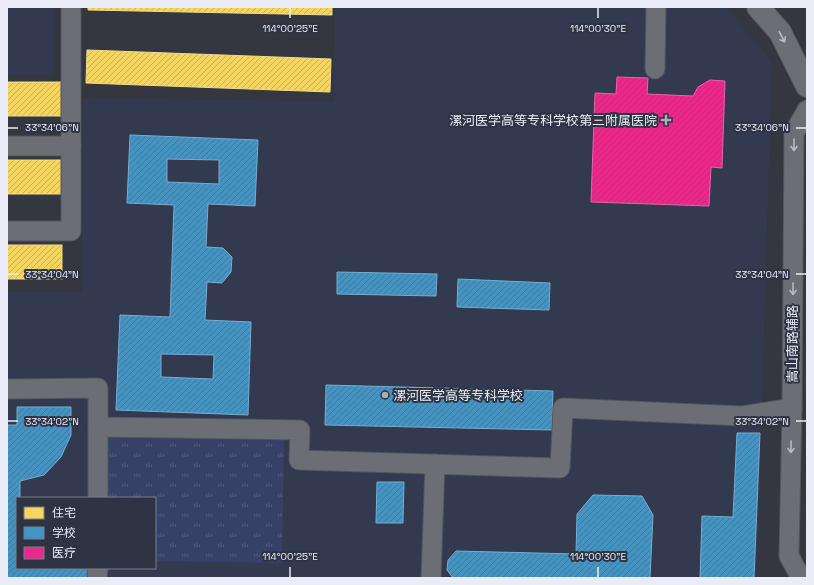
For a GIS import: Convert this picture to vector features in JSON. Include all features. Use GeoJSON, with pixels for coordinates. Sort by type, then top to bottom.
{"type":"FeatureCollection","features":[{"type":"Feature","properties":{"kind":"main road"},"geometry":{"type":"LineString","coordinates":[[758,7],[780,32],[807,86]]}},
{"type":"Feature","properties":{"kind":"street"},"geometry":{"type":"LineString","coordinates":[[7,231],[71,231],[71,7]]}},
{"type":"Feature","properties":{"kind":"street"},"geometry":{"type":"LineString","coordinates":[[655,69],[656,7]]}},
{"type":"Feature","properties":{"kind":"street","name":"嵩山南路辅路"},"geometry":{"type":"LineString","coordinates":[[801,578],[789,556],[792,408],[794,133],[807,110]]}},
{"type":"Feature","properties":{"kind":"street"},"geometry":{"type":"LineString","coordinates":[[7,146],[71,146]]}},
{"type":"Feature","properties":{"kind":"street"},"geometry":{"type":"LineString","coordinates":[[7,389],[98,388],[98,497]]}},
{"type":"Feature","properties":{"kind":"street"},"geometry":{"type":"LineString","coordinates":[[98,427],[300,430],[299,460],[560,468],[563,408],[742,416],[792,408]]}},
{"type":"Feature","properties":{"kind":"street"},"geometry":{"type":"LineString","coordinates":[[431,578],[435,464]]}},
{"type":"Feature","properties":{"kind":"shaded area"},"geometry":{"type":"Polygon","coordinates":[[[7,7],[54,7],[53,75],[7,75],[7,7]]]}},
{"type":"Feature","properties":{"kind":"shaded area","name":"漯河医学高等专科学校"},"geometry":{"type":"Polygon","coordinates":[[[335,7],[726,7],[772,61],[757,578],[7,578],[7,292],[82,292],[83,98],[334,101],[335,7]]]}},
{"type":"Feature","properties":{"kind":"green space"},"geometry":{"type":"Polygon","coordinates":[[[107,436],[284,440],[282,563],[156,561],[156,497],[106,497],[107,436]]]}},
{"type":"Feature","properties":{"kind":"building: 住宅"},"geometry":{"type":"Polygon","coordinates":[[[88,7],[332,7],[332,15],[88,10],[88,7]]]}},
{"type":"Feature","properties":{"kind":"building: 住宅"},"geometry":{"type":"Polygon","coordinates":[[[87,50],[331,59],[330,92],[86,83],[87,50]]]}},
{"type":"Feature","properties":{"kind":"building: 住宅"},"geometry":{"type":"Polygon","coordinates":[[[7,82],[63,82],[63,116],[7,116],[7,82]]]}},
{"type":"Feature","properties":{"kind":"building: 住宅"},"geometry":{"type":"Polygon","coordinates":[[[7,160],[61,160],[61,194],[7,194],[7,160]]]}},
{"type":"Feature","properties":{"kind":"building: 住宅"},"geometry":{"type":"Polygon","coordinates":[[[7,245],[62,245],[62,279],[7,279],[7,245]]]}},
{"type":"Feature","properties":{"kind":"building: 学校"},"geometry":{"type":"Polygon","coordinates":[[[130,135],[258,140],[255,206],[208,204],[206,247],[223,248],[232,257],[231,272],[222,283],[207,282],[205,320],[251,322],[248,415],[116,410],[120,315],[170,317],[174,205],[127,203],[130,135]],[[167,159],[167,182],[219,184],[219,160],[167,159]],[[161,354],[161,377],[213,379],[214,355],[161,354]]]}},
{"type":"Feature","properties":{"kind":"building: 学校"},"geometry":{"type":"Polygon","coordinates":[[[337,272],[437,274],[436,296],[337,294],[337,272]]]}},
{"type":"Feature","properties":{"kind":"building: 学校"},"geometry":{"type":"Polygon","coordinates":[[[458,279],[550,283],[549,310],[457,307],[458,279]]]}},
{"type":"Feature","properties":{"kind":"building: 学校"},"geometry":{"type":"Polygon","coordinates":[[[326,385],[553,391],[552,430],[325,425],[326,385]]]}},
{"type":"Feature","properties":{"kind":"building: 学校"},"geometry":{"type":"Polygon","coordinates":[[[17,407],[71,407],[71,435],[61,457],[44,475],[20,481],[20,497],[16,497],[16,569],[89,569],[90,578],[7,578],[7,425],[17,425],[17,407]]]}},
{"type":"Feature","properties":{"kind":"building: 学校"},"geometry":{"type":"Polygon","coordinates":[[[737,433],[760,433],[754,578],[700,578],[702,516],[733,517],[737,433]]]}},
{"type":"Feature","properties":{"kind":"building: 学校"},"geometry":{"type":"Polygon","coordinates":[[[377,482],[404,482],[403,523],[376,523],[377,482]]]}},
{"type":"Feature","properties":{"kind":"building: 学校"},"geometry":{"type":"Polygon","coordinates":[[[593,495],[642,496],[653,515],[650,578],[453,578],[447,570],[448,560],[456,551],[576,554],[577,514],[593,495]]]}},
{"type":"Feature","properties":{"kind":"building: 医疗"},"geometry":{"type":"Polygon","coordinates":[[[617,77],[648,78],[647,94],[693,96],[698,87],[710,80],[725,81],[722,168],[711,167],[709,206],[591,202],[595,93],[616,94],[617,77]]]}},
{"type":"Feature","properties":{"kind":"place","name":"漯河医学高等专科学校第三附属医院"},"geometry":{"type":"Point","coordinates":[666,120]}},
{"type":"Feature","properties":{"kind":"place","name":"漯河医学高等专科学校"},"geometry":{"type":"Point","coordinates":[385,395]}}]}
